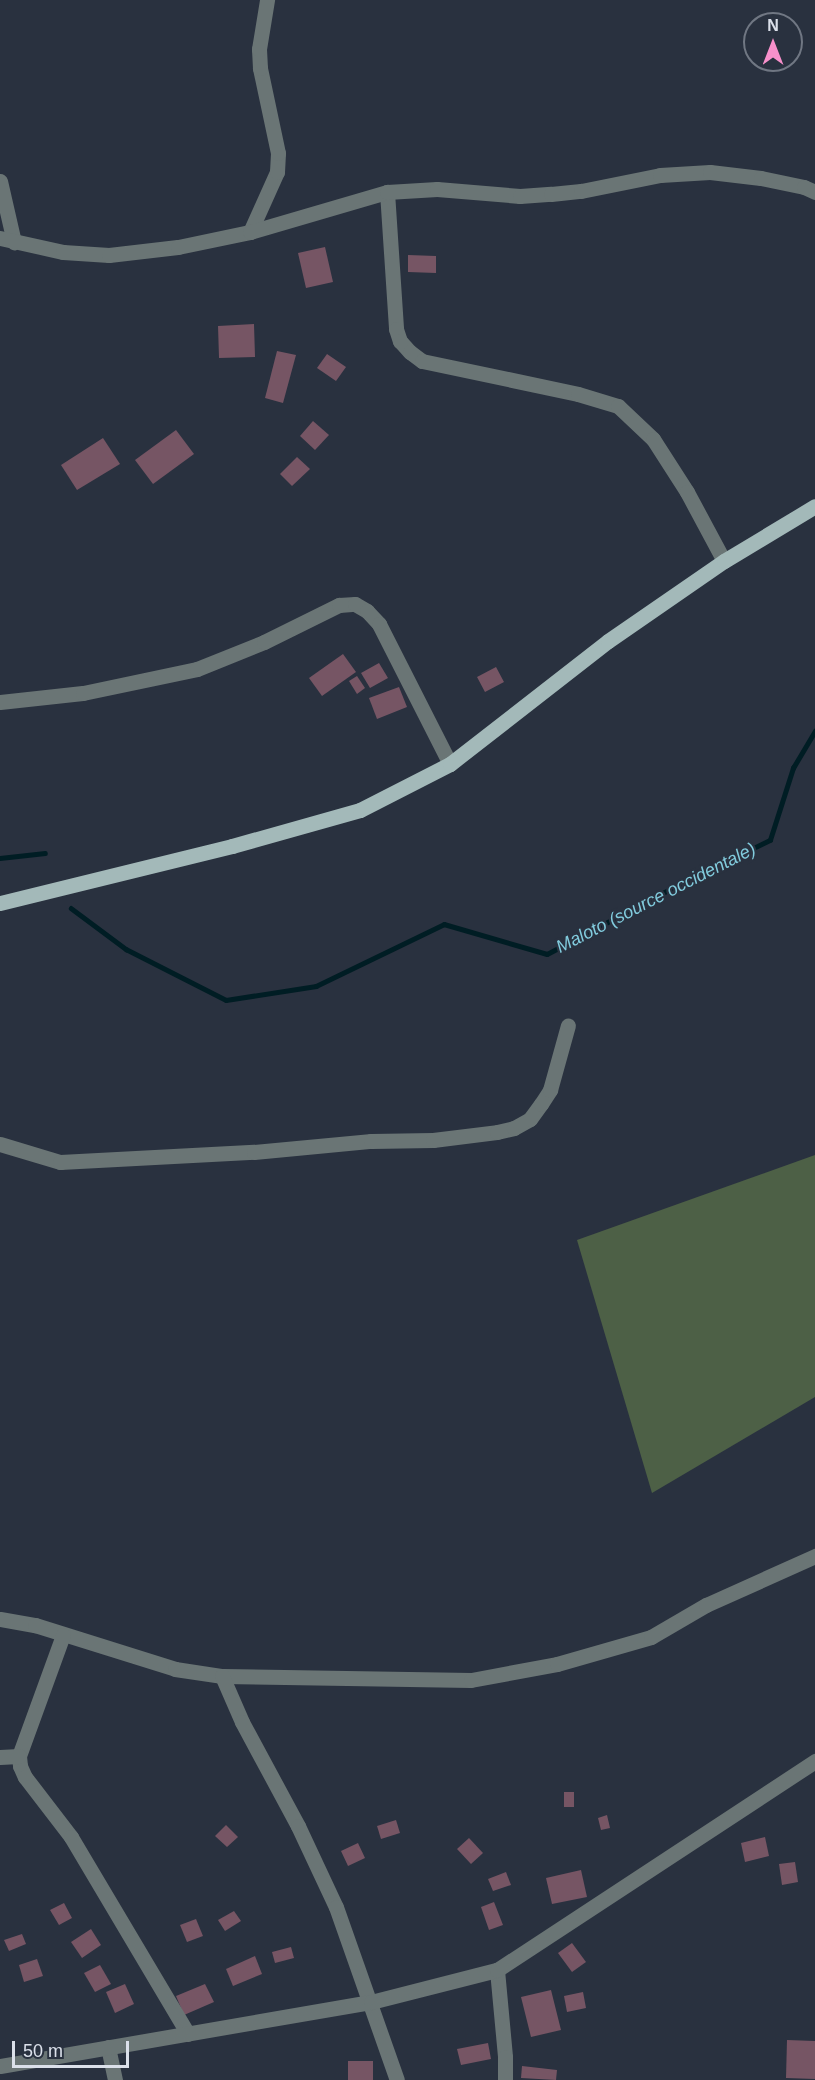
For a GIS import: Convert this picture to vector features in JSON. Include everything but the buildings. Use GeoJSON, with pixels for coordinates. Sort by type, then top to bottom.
{"type":"FeatureCollection","features":[{"type":"Feature","properties":{"kind":"main road"},"geometry":{"type":"LineString","coordinates":[[0,903],[232,846],[360,810],[450,764],[608,641],[724,561],[815,506]]}},
{"type":"Feature","properties":{"kind":"street"},"geometry":{"type":"LineString","coordinates":[[250,232],[270,190],[277,162],[271,112],[260,68],[259,49],[267,0]]}},
{"type":"Feature","properties":{"kind":"street"},"geometry":{"type":"LineString","coordinates":[[0,181],[7,240],[63,252],[109,255],[178,247],[250,232],[387,192],[438,189],[520,196],[581,191],[660,175],[710,172],[761,178],[804,187],[815,192]]}},
{"type":"Feature","properties":{"kind":"street"},"geometry":{"type":"LineString","coordinates":[[387,192],[396,329],[400,341],[410,352],[422,361],[568,392],[618,406],[652,439],[687,492],[724,561]]}},
{"type":"Feature","properties":{"kind":"street"},"geometry":{"type":"LineString","coordinates":[[0,702],[83,693],[197,669],[264,642],[339,605],[355,604],[367,611],[380,624],[450,764]]}},
{"type":"Feature","properties":{"kind":"street"},"geometry":{"type":"LineString","coordinates":[[0,1144],[60,1162],[254,1152],[371,1141],[433,1140],[497,1132],[514,1128],[530,1119],[541,1104],[550,1090],[568,1025]]}},
{"type":"Feature","properties":{"kind":"street"},"geometry":{"type":"LineString","coordinates":[[0,1619],[63,1635],[175,1669],[222,1676],[471,1680],[557,1664],[651,1637],[706,1605],[815,1556]]}},
{"type":"Feature","properties":{"kind":"street"},"geometry":{"type":"LineString","coordinates":[[63,1635],[19,1756],[25,1777],[71,1837],[188,2034]]}},
{"type":"Feature","properties":{"kind":"street"},"geometry":{"type":"LineString","coordinates":[[222,1676],[242,1722],[298,1826],[336,1907],[397,2080]]}},
{"type":"Feature","properties":{"kind":"street"},"geometry":{"type":"LineString","coordinates":[[0,1757],[19,1756]]}},
{"type":"Feature","properties":{"kind":"street"},"geometry":{"type":"LineString","coordinates":[[0,2066],[371,2002],[497,1970],[815,1761]]}},
{"type":"Feature","properties":{"kind":"street"},"geometry":{"type":"LineString","coordinates":[[497,1970],[506,2057],[505,2080]]}},
{"type":"Feature","properties":{"kind":"street"},"geometry":{"type":"LineString","coordinates":[[108,2047],[115,2080]]}},
{"type":"Feature","properties":{"kind":"green space"},"geometry":{"type":"Polygon","coordinates":[[[815,1155],[815,1397],[652,1493],[577,1240],[815,1155]]]}},
{"type":"Feature","properties":{"kind":"waterway","name":"Maloto (source occidentale)"},"geometry":{"type":"LineString","coordinates":[[71,908],[126,949],[226,1000],[316,986],[444,924],[547,954],[672,888],[770,840],[793,768],[815,731]]}},
{"type":"Feature","properties":{"kind":"waterway","name":"Maloto (source occidentale)"},"geometry":{"type":"LineString","coordinates":[[0,858],[45,853]]}}]}
